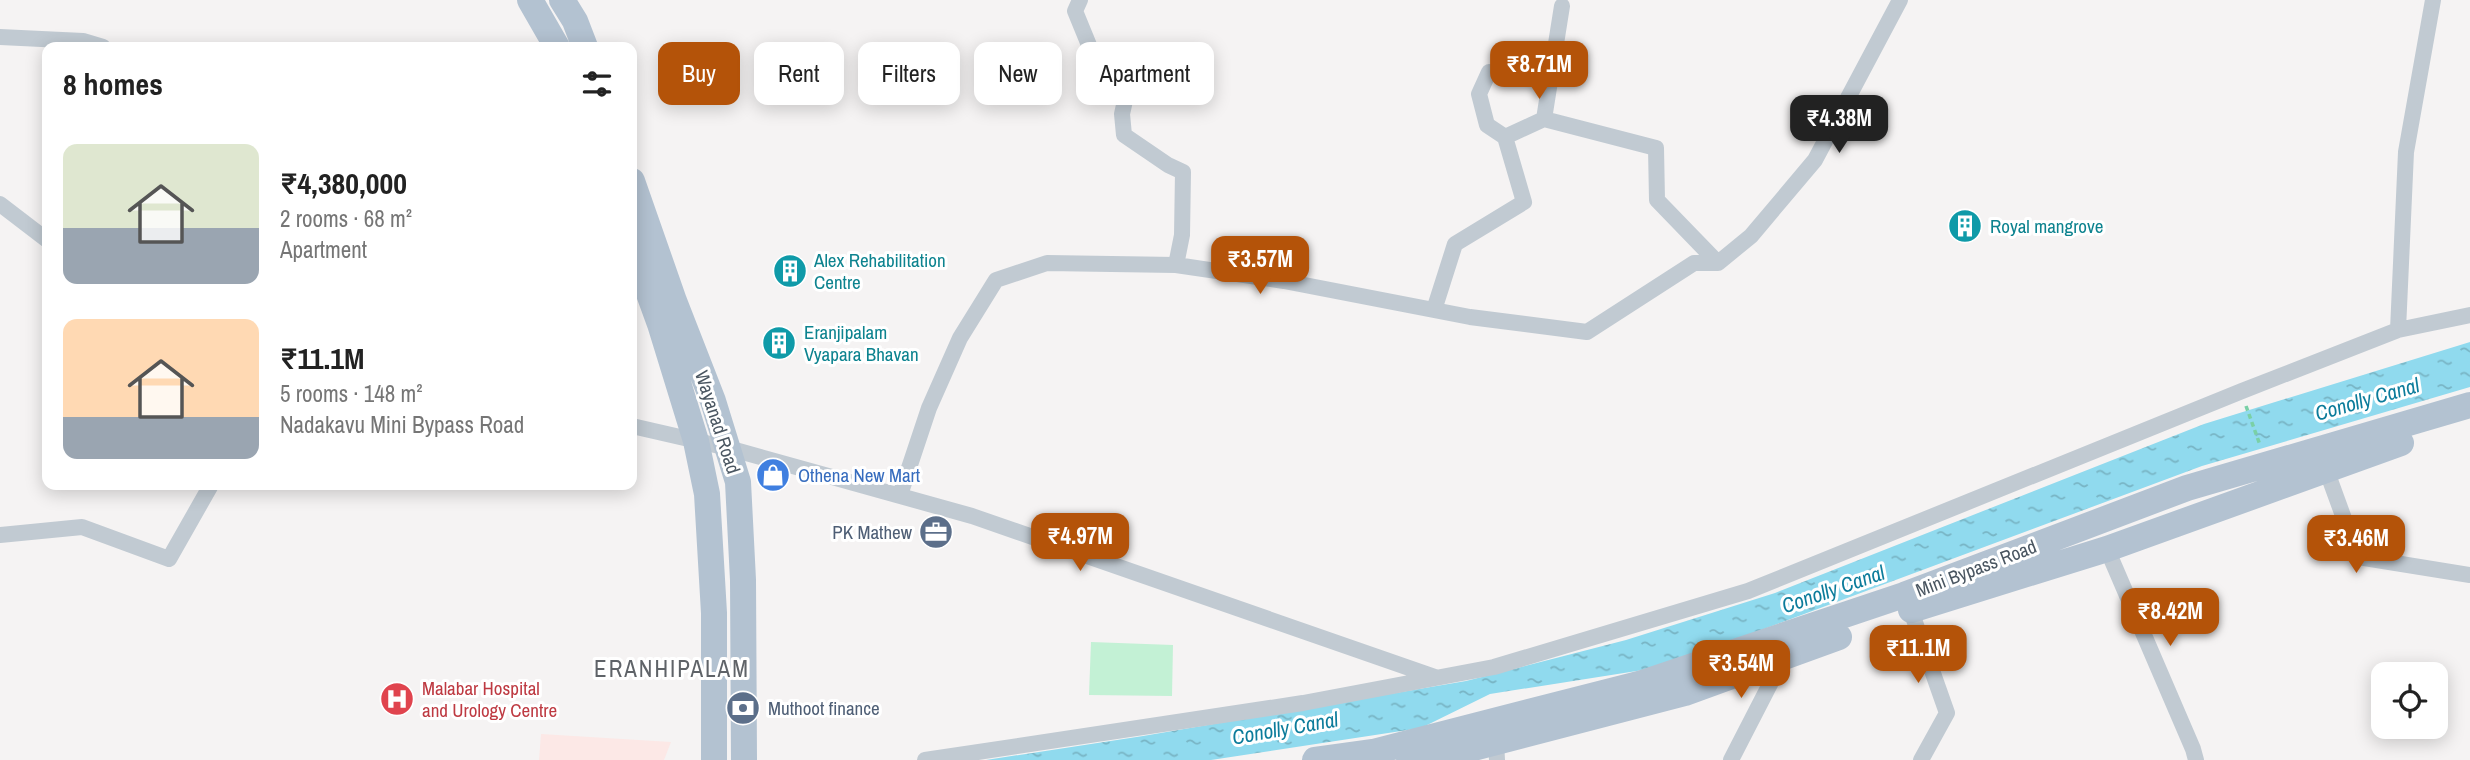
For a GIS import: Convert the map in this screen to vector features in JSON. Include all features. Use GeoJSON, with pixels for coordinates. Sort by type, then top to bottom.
{"type":"FeatureCollection","features":[{"type":"Feature","properties":{"kind":"main road"},"geometry":{"type":"LineString","coordinates":[[530,0],[554,42]]}},
{"type":"Feature","properties":{"kind":"main road"},"geometry":{"type":"LineString","coordinates":[[562,0],[575,20],[584,42]]}},
{"type":"Feature","properties":{"kind":"main road","name":"Wayanad Road"},"geometry":{"type":"LineString","coordinates":[[637,195],[729,448],[738,482],[743,580],[744,760]]}},
{"type":"Feature","properties":{"kind":"main road","name":"Wayanad Road"},"geometry":{"type":"LineString","coordinates":[[637,261],[696,440],[707,495],[714,613],[714,760]]}},
{"type":"Feature","properties":{"kind":"main road","name":"Mini Bypass Road"},"geometry":{"type":"LineString","coordinates":[[1315,760],[1373,752],[1642,683],[1904,595],[2187,488],[2470,405]]}},
{"type":"Feature","properties":{"kind":"main road","name":"Mini Bypass Road"},"geometry":{"type":"LineString","coordinates":[[1396,760],[1462,751],[1496,751],[1685,693],[1911,611],[2107,549],[2326,469],[2470,422]]}},
{"type":"Feature","properties":{"kind":"street"},"geometry":{"type":"LineString","coordinates":[[1080,0],[1075,10],[1100,72],[1126,96],[1122,114],[1124,135],[1168,166],[1183,172],[1182,235],[1176,265]]}},
{"type":"Feature","properties":{"kind":"street"},"geometry":{"type":"LineString","coordinates":[[900,495],[929,408],[955,349],[996,280],[1047,263],[1176,265],[1284,281],[1434,310],[1587,332],[1693,262],[1717,263],[1751,236],[1815,160],[1900,0]]}},
{"type":"Feature","properties":{"kind":"street"},"geometry":{"type":"LineString","coordinates":[[2398,330],[2406,152],[2433,0]]}},
{"type":"Feature","properties":{"kind":"street"},"geometry":{"type":"LineString","coordinates":[[1544,119],[1562,6]]}},
{"type":"Feature","properties":{"kind":"street"},"geometry":{"type":"LineString","coordinates":[[0,37],[86,42]]}},
{"type":"Feature","properties":{"kind":"street"},"geometry":{"type":"LineString","coordinates":[[1434,310],[1455,244],[1524,202],[1505,137],[1487,125],[1479,94],[1489,72]]}},
{"type":"Feature","properties":{"kind":"street"},"geometry":{"type":"LineString","coordinates":[[1505,137],[1544,119],[1656,148],[1657,200],[1717,263]]}},
{"type":"Feature","properties":{"kind":"street"},"geometry":{"type":"LineString","coordinates":[[0,204],[42,236]]}},
{"type":"Feature","properties":{"kind":"street"},"geometry":{"type":"LineString","coordinates":[[925,760],[1303,703],[1494,667],[1748,591],[2398,330],[2470,315]]}},
{"type":"Feature","properties":{"kind":"street"},"geometry":{"type":"LineString","coordinates":[[637,427],[729,448],[972,516],[1437,678]]}},
{"type":"Feature","properties":{"kind":"street"},"geometry":{"type":"LineString","coordinates":[[2326,469],[2358,557],[2470,575]]}},
{"type":"Feature","properties":{"kind":"street"},"geometry":{"type":"LineString","coordinates":[[0,535],[82,527],[169,559],[208,490]]}},
{"type":"Feature","properties":{"kind":"street"},"geometry":{"type":"LineString","coordinates":[[2107,549],[2196,760]]}},
{"type":"Feature","properties":{"kind":"street"},"geometry":{"type":"LineString","coordinates":[[1911,611],[1947,713],[1921,760]]}},
{"type":"Feature","properties":{"kind":"street"},"geometry":{"type":"LineString","coordinates":[[1731,760],[1784,657]]}},
{"type":"Feature","properties":{"kind":"path"},"geometry":{"type":"LineString","coordinates":[[2247,409],[2262,449]]}},
{"type":"Feature","properties":{"kind":"shaded area"},"geometry":{"type":"Polygon","coordinates":[[[541,734],[671,742],[664,760],[539,760],[541,734]]]}},
{"type":"Feature","properties":{"kind":"green space"},"geometry":{"type":"Polygon","coordinates":[[[1091,642],[1173,645],[1172,696],[1089,695],[1091,642]]]}},
{"type":"Feature","properties":{"kind":"water","name":"Conolly Canal"},"geometry":{"type":"Polygon","coordinates":[[[2470,342],[2470,387],[2202,466],[1662,667],[1490,694],[1421,728],[1211,760],[986,760],[1466,681],[1626,640],[1775,593],[2204,424],[2470,342]]]}},
{"type":"Feature","properties":{"kind":"place","name":"Royal mangrove"},"geometry":{"type":"Point","coordinates":[1965,226]}},
{"type":"Feature","properties":{"kind":"place","name":"Alex Rehabilitation Centre"},"geometry":{"type":"Point","coordinates":[790,271]}},
{"type":"Feature","properties":{"kind":"place","name":"Eranjipalam Vyapara Bhavan"},"geometry":{"type":"Point","coordinates":[779,343]}},
{"type":"Feature","properties":{"kind":"place","name":"Othena New Mart"},"geometry":{"type":"Point","coordinates":[773,475]}},
{"type":"Feature","properties":{"kind":"place","name":"PK Mathew"},"geometry":{"type":"Point","coordinates":[936,532]}},
{"type":"Feature","properties":{"kind":"place","name":"Malabar Hospital and Urology Centre"},"geometry":{"type":"Point","coordinates":[397,699]}},
{"type":"Feature","properties":{"kind":"place","name":"Muthoot finance"},"geometry":{"type":"Point","coordinates":[743,708]}},
{"type":"Feature","properties":{"kind":"district","name":"ERANHIPALAM"},"geometry":{"type":"Point","coordinates":[672,668]}}]}
